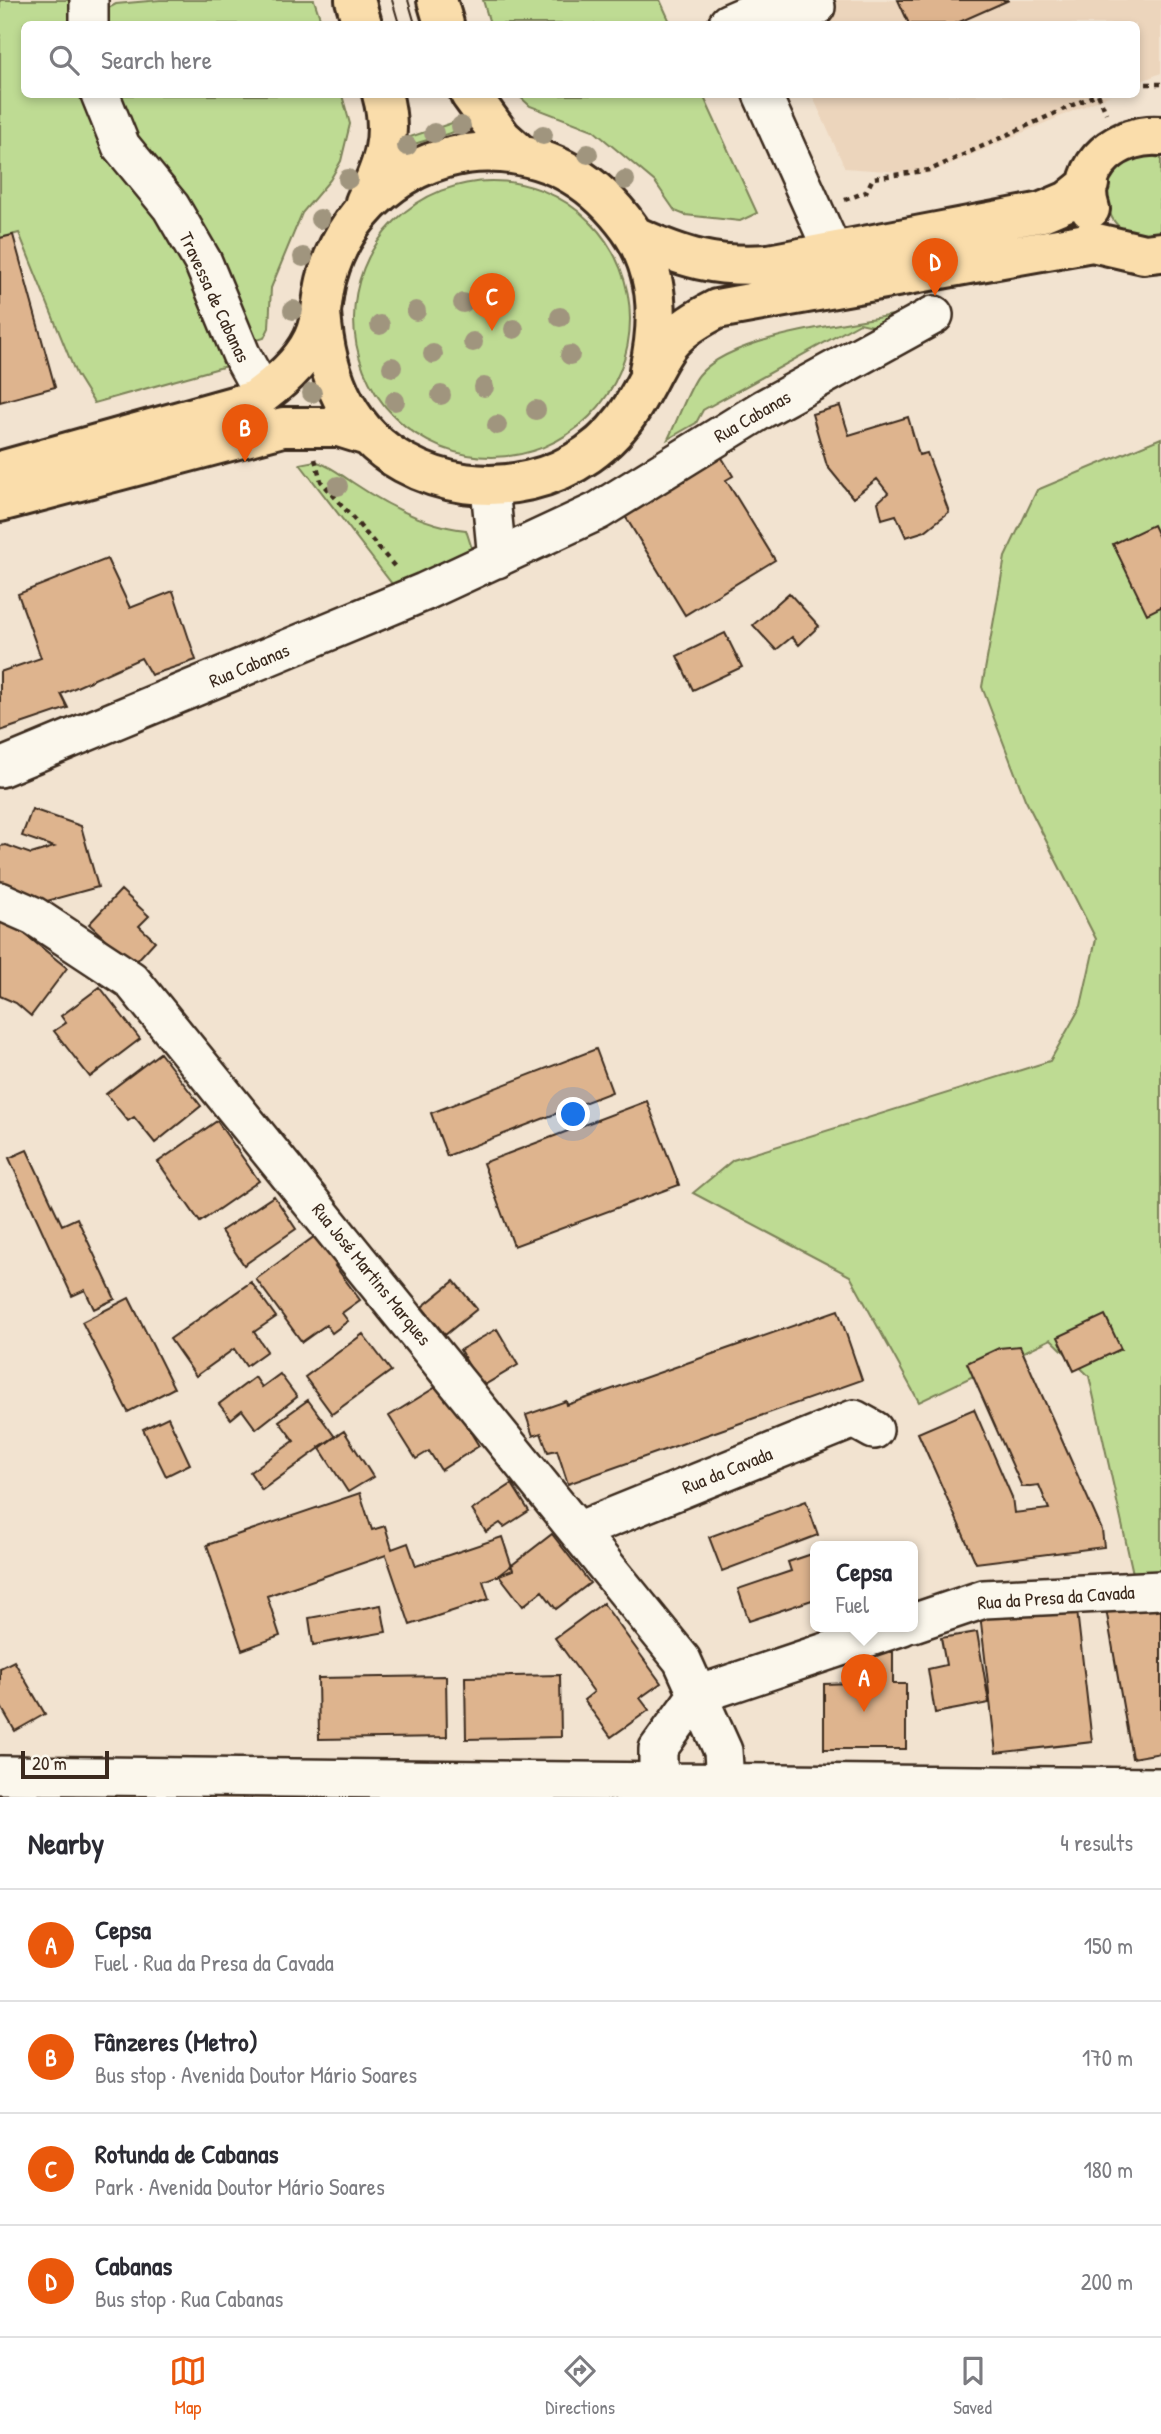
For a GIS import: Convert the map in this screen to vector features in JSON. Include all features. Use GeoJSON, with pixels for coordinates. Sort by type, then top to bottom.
{"type":"FeatureCollection","features":[{"type":"Feature","properties":{"kind":"main road"},"geometry":{"type":"LineString","coordinates":[[355,0],[361,21]]}},
{"type":"Feature","properties":{"kind":"main road"},"geometry":{"type":"LineString","coordinates":[[437,0],[443,21]]}},
{"type":"Feature","properties":{"kind":"main road"},"geometry":{"type":"LineString","coordinates":[[0,471],[233,408],[263,394],[298,361],[313,338],[321,312],[326,278],[339,244],[359,214],[383,165],[388,141],[383,98]]}},
{"type":"Feature","properties":{"kind":"main road"},"geometry":{"type":"LineString","coordinates":[[473,98],[502,138],[521,155]]}},
{"type":"Feature","properties":{"kind":"main road"},"geometry":{"type":"LineString","coordinates":[[1143,251],[1108,239],[1095,223],[1088,204],[1089,184],[1095,165],[1108,149],[1126,138],[1161,136]]}},
{"type":"Feature","properties":{"kind":"main road"},"geometry":{"type":"LineString","coordinates":[[359,214],[384,188],[415,169],[438,160],[485,152],[521,155],[555,165],[587,183],[614,206],[635,236],[650,269],[657,304],[656,340],[647,375]]}},
{"type":"Feature","properties":{"kind":"main road"},"geometry":{"type":"LineString","coordinates":[[635,236],[702,262],[735,266],[769,264],[1042,212],[1068,201],[1089,184]]}},
{"type":"Feature","properties":{"kind":"main road"},"geometry":{"type":"LineString","coordinates":[[321,312],[323,345],[332,378],[347,409],[368,436],[394,457],[424,474],[456,484],[490,487],[524,483],[557,472],[586,456],[612,433],[633,406],[663,347],[692,321],[717,309],[1071,244],[1092,242],[1143,251]]}},
{"type":"Feature","properties":{"kind":"main road"},"geometry":{"type":"LineString","coordinates":[[0,502],[283,426],[339,426],[368,436]]}},
{"type":"Feature","properties":{"kind":"street"},"geometry":{"type":"LineString","coordinates":[[89,0],[89,21]]}},
{"type":"Feature","properties":{"kind":"street"},"geometry":{"type":"LineString","coordinates":[[725,16],[798,3]]}},
{"type":"Feature","properties":{"kind":"street"},"geometry":{"type":"LineString","coordinates":[[779,21],[798,3]]}},
{"type":"Feature","properties":{"kind":"street","name":"Travessa de Cabanas"},"geometry":{"type":"LineString","coordinates":[[102,98],[121,146],[171,207],[203,262],[241,354],[263,394]]}},
{"type":"Feature","properties":{"kind":"street"},"geometry":{"type":"LineString","coordinates":[[764,98],[833,252]]}},
{"type":"Feature","properties":{"kind":"street","name":"Rua Cabanas"},"geometry":{"type":"LineString","coordinates":[[0,768],[405,599],[598,511],[762,409],[934,315]]}},
{"type":"Feature","properties":{"kind":"street"},"geometry":{"type":"LineString","coordinates":[[490,487],[496,559]]}},
{"type":"Feature","properties":{"kind":"street","name":"Rua José Martins Marques"},"geometry":{"type":"LineString","coordinates":[[0,901],[34,916],[131,980],[580,1530],[682,1660],[697,1695]]}},
{"type":"Feature","properties":{"kind":"street","name":"Rua da Cavada"},"geometry":{"type":"LineString","coordinates":[[580,1530],[854,1419],[874,1430]]}},
{"type":"Feature","properties":{"kind":"street","name":"Rua da Presa da Cavada"},"geometry":{"type":"LineString","coordinates":[[918,1621],[984,1599],[1161,1590]]}},
{"type":"Feature","properties":{"kind":"street"},"geometry":{"type":"LineString","coordinates":[[658,1782],[658,1749],[697,1695],[885,1632]]}},
{"type":"Feature","properties":{"kind":"street"},"geometry":{"type":"LineString","coordinates":[[697,1695],[723,1751],[725,1783]]}},
{"type":"Feature","properties":{"kind":"street"},"geometry":{"type":"LineString","coordinates":[[0,1775],[585,1789],[658,1782],[956,1791],[1161,1787]]}},
{"type":"Feature","properties":{"kind":"path"},"geometry":{"type":"LineString","coordinates":[[1140,84],[1161,84]]}},
{"type":"Feature","properties":{"kind":"path"},"geometry":{"type":"LineString","coordinates":[[835,204],[866,192],[873,178],[930,170],[1088,98]]}},
{"type":"Feature","properties":{"kind":"path"},"geometry":{"type":"LineString","coordinates":[[1099,98],[1108,117]]}},
{"type":"Feature","properties":{"kind":"path"},"geometry":{"type":"LineString","coordinates":[[314,454],[321,481],[402,575],[405,599]]}},
{"type":"Feature","properties":{"kind":"shaded area"},"geometry":{"type":"Polygon","coordinates":[[[768,0],[1161,0],[1161,73],[1140,82],[1140,21],[778,21],[768,0]]]}},
{"type":"Feature","properties":{"kind":"shaded area"},"geometry":{"type":"Polygon","coordinates":[[[813,98],[1103,98],[927,174],[845,168],[813,98]]]}},
{"type":"Feature","properties":{"kind":"green space"},"geometry":{"type":"Polygon","coordinates":[[[0,0],[71,0],[72,21],[21,21],[21,98],[95,98],[182,244],[230,365],[94,403],[76,374],[19,233],[0,238],[0,0]]]}},
{"type":"Feature","properties":{"kind":"green space"},"geometry":{"type":"Polygon","coordinates":[[[160,0],[314,0],[321,21],[97,21],[97,14],[116,4],[160,0]]]}},
{"type":"Feature","properties":{"kind":"green space"},"geometry":{"type":"Polygon","coordinates":[[[483,0],[660,0],[670,21],[489,21],[483,0]]]}},
{"type":"Feature","properties":{"kind":"green space"},"geometry":{"type":"Polygon","coordinates":[[[116,98],[343,98],[350,124],[341,161],[330,180],[302,213],[271,288],[269,328],[264,338],[247,343],[116,98]]]}},
{"type":"Feature","properties":{"kind":"green space"},"geometry":{"type":"Polygon","coordinates":[[[521,98],[704,98],[757,213],[740,221],[685,215],[675,211],[655,182],[593,130],[530,106],[521,98]]]}},
{"type":"Feature","properties":{"kind":"green space"},"geometry":{"type":"Polygon","coordinates":[[[461,120],[467,128],[401,148],[404,139],[461,120]]]}},
{"type":"Feature","properties":{"kind":"green space"},"geometry":{"type":"Polygon","coordinates":[[[1143,155],[1161,158],[1160,235],[1134,235],[1122,229],[1110,214],[1107,204],[1108,184],[1112,175],[1121,165],[1143,155]]]}},
{"type":"Feature","properties":{"kind":"green space"},"geometry":{"type":"Polygon","coordinates":[[[492,181],[532,187],[557,197],[579,212],[599,232],[614,254],[624,279],[630,319],[624,359],[614,384],[599,406],[579,426],[557,441],[532,451],[492,457],[452,451],[427,441],[405,426],[385,406],[370,384],[360,359],[354,319],[360,279],[370,254],[385,232],[405,212],[427,197],[452,187],[492,181]]]}},
{"type":"Feature","properties":{"kind":"green space"},"geometry":{"type":"Polygon","coordinates":[[[893,315],[873,326],[860,323],[703,410],[696,423],[668,439],[695,380],[714,362],[761,341],[893,315]]]}},
{"type":"Feature","properties":{"kind":"green space"},"geometry":{"type":"Polygon","coordinates":[[[1161,438],[1161,1585],[1136,1587],[1089,1376],[1051,1339],[919,1402],[850,1276],[693,1193],[733,1160],[1050,1061],[1081,1006],[1096,939],[1025,799],[982,687],[1005,557],[1037,490],[1161,438]]]}},
{"type":"Feature","properties":{"kind":"green space"},"geometry":{"type":"Polygon","coordinates":[[[315,461],[406,513],[436,524],[466,530],[474,555],[399,593],[300,464],[315,461]]]}},
{"type":"Feature","properties":{"kind":"building"},"geometry":{"type":"Polygon","coordinates":[[[898,0],[1009,0],[962,21],[908,21],[898,0]]]}},
{"type":"Feature","properties":{"kind":"building"},"geometry":{"type":"Polygon","coordinates":[[[13,235],[55,387],[0,402],[0,238],[13,235]]]}},
{"type":"Feature","properties":{"kind":"building"},"geometry":{"type":"Polygon","coordinates":[[[840,406],[849,435],[908,417],[919,455],[927,453],[949,512],[925,531],[906,537],[896,515],[882,519],[878,502],[888,493],[877,479],[853,498],[827,466],[812,414],[840,406]]]}},
{"type":"Feature","properties":{"kind":"building"},"geometry":{"type":"Polygon","coordinates":[[[716,448],[733,476],[726,480],[775,560],[685,615],[619,506],[716,448]]]}},
{"type":"Feature","properties":{"kind":"building"},"geometry":{"type":"Polygon","coordinates":[[[1153,525],[1161,542],[1161,607],[1147,614],[1113,544],[1153,525]]]}},
{"type":"Feature","properties":{"kind":"building"},"geometry":{"type":"Polygon","coordinates":[[[107,559],[130,608],[173,591],[196,660],[151,675],[141,658],[61,694],[68,708],[0,731],[0,672],[41,658],[18,594],[107,559]]]}},
{"type":"Feature","properties":{"kind":"building"},"geometry":{"type":"Polygon","coordinates":[[[789,593],[819,626],[799,645],[792,637],[776,650],[753,625],[789,593]]]}},
{"type":"Feature","properties":{"kind":"building"},"geometry":{"type":"Polygon","coordinates":[[[725,633],[742,667],[693,690],[677,656],[725,633]]]}},
{"type":"Feature","properties":{"kind":"building"},"geometry":{"type":"Polygon","coordinates":[[[32,809],[81,826],[98,887],[47,901],[0,884],[0,846],[6,845],[31,854],[54,847],[22,836],[32,809]]]}},
{"type":"Feature","properties":{"kind":"building"},"geometry":{"type":"Polygon","coordinates":[[[121,890],[149,916],[139,926],[155,941],[133,965],[89,924],[121,890]]]}},
{"type":"Feature","properties":{"kind":"building"},"geometry":{"type":"Polygon","coordinates":[[[0,914],[67,968],[31,1016],[16,1003],[0,996],[0,914]]]}},
{"type":"Feature","properties":{"kind":"building"},"geometry":{"type":"Polygon","coordinates":[[[100,987],[140,1039],[90,1077],[54,1031],[66,1023],[61,1016],[100,987]]]}},
{"type":"Feature","properties":{"kind":"building"},"geometry":{"type":"Polygon","coordinates":[[[596,1049],[612,1092],[447,1156],[431,1113],[596,1049]]]}},
{"type":"Feature","properties":{"kind":"building"},"geometry":{"type":"Polygon","coordinates":[[[160,1053],[201,1106],[155,1143],[134,1117],[128,1121],[106,1094],[160,1053]]]}},
{"type":"Feature","properties":{"kind":"building"},"geometry":{"type":"Polygon","coordinates":[[[647,1101],[679,1185],[514,1246],[483,1163],[647,1101]]]}},
{"type":"Feature","properties":{"kind":"building"},"geometry":{"type":"Polygon","coordinates":[[[217,1121],[259,1181],[200,1222],[158,1162],[217,1121]]]}},
{"type":"Feature","properties":{"kind":"building"},"geometry":{"type":"Polygon","coordinates":[[[27,1150],[62,1225],[77,1218],[115,1299],[94,1309],[85,1290],[72,1296],[9,1158],[27,1150]]]}},
{"type":"Feature","properties":{"kind":"building"},"geometry":{"type":"Polygon","coordinates":[[[274,1196],[296,1229],[244,1265],[221,1231],[274,1196]]]}},
{"type":"Feature","properties":{"kind":"building"},"geometry":{"type":"Polygon","coordinates":[[[322,1231],[343,1260],[335,1266],[360,1300],[342,1313],[348,1321],[332,1333],[326,1325],[302,1342],[256,1279],[322,1231]]]}},
{"type":"Feature","properties":{"kind":"building"},"geometry":{"type":"Polygon","coordinates":[[[454,1281],[477,1309],[445,1335],[422,1307],[454,1281]]]}},
{"type":"Feature","properties":{"kind":"building"},"geometry":{"type":"Polygon","coordinates":[[[251,1282],[276,1317],[254,1332],[267,1351],[246,1366],[234,1349],[196,1376],[170,1339],[251,1282]]]}},
{"type":"Feature","properties":{"kind":"building"},"geometry":{"type":"Polygon","coordinates":[[[129,1298],[174,1388],[128,1412],[82,1322],[129,1298]]]}},
{"type":"Feature","properties":{"kind":"building"},"geometry":{"type":"Polygon","coordinates":[[[838,1310],[862,1380],[568,1484],[557,1450],[548,1452],[541,1433],[533,1436],[526,1415],[566,1401],[567,1405],[838,1310]]]}},
{"type":"Feature","properties":{"kind":"building"},"geometry":{"type":"Polygon","coordinates":[[[1105,1315],[1121,1349],[1074,1371],[1058,1337],[1105,1315]]]}},
{"type":"Feature","properties":{"kind":"building"},"geometry":{"type":"Polygon","coordinates":[[[497,1329],[518,1365],[481,1387],[460,1350],[497,1329]]]}},
{"type":"Feature","properties":{"kind":"building"},"geometry":{"type":"Polygon","coordinates":[[[363,1334],[391,1371],[332,1414],[305,1377],[363,1334]]]}},
{"type":"Feature","properties":{"kind":"building"},"geometry":{"type":"Polygon","coordinates":[[[1020,1346],[1102,1530],[1104,1547],[976,1563],[918,1433],[974,1409],[1012,1497],[1014,1513],[1049,1509],[1039,1485],[1022,1487],[967,1363],[999,1348],[1020,1346]]]}},
{"type":"Feature","properties":{"kind":"building"},"geometry":{"type":"Polygon","coordinates":[[[280,1374],[297,1397],[256,1429],[242,1410],[231,1419],[219,1404],[255,1377],[262,1387],[280,1374]]]}},
{"type":"Feature","properties":{"kind":"building"},"geometry":{"type":"Polygon","coordinates":[[[441,1384],[479,1446],[441,1470],[429,1451],[416,1459],[389,1416],[441,1384]]]}},
{"type":"Feature","properties":{"kind":"building"},"geometry":{"type":"Polygon","coordinates":[[[308,1400],[335,1437],[262,1490],[250,1472],[294,1441],[279,1421],[308,1400]]]}},
{"type":"Feature","properties":{"kind":"building"},"geometry":{"type":"Polygon","coordinates":[[[168,1417],[190,1464],[166,1476],[143,1429],[168,1417]]]}},
{"type":"Feature","properties":{"kind":"building"},"geometry":{"type":"Polygon","coordinates":[[[344,1431],[373,1477],[348,1492],[319,1447],[344,1431]]]}},
{"type":"Feature","properties":{"kind":"building"},"geometry":{"type":"Polygon","coordinates":[[[512,1484],[529,1511],[504,1527],[500,1523],[486,1532],[472,1510],[512,1484]]]}},
{"type":"Feature","properties":{"kind":"building"},"geometry":{"type":"Polygon","coordinates":[[[360,1493],[372,1530],[385,1526],[392,1549],[408,1543],[416,1566],[502,1537],[513,1570],[483,1581],[489,1599],[410,1625],[386,1555],[267,1596],[280,1636],[242,1650],[207,1545],[360,1493]]]}},
{"type":"Feature","properties":{"kind":"building"},"geometry":{"type":"Polygon","coordinates":[[[806,1501],[818,1535],[722,1571],[709,1537],[806,1501]]]}},
{"type":"Feature","properties":{"kind":"building"},"geometry":{"type":"Polygon","coordinates":[[[552,1534],[590,1583],[556,1609],[542,1591],[523,1606],[499,1575],[552,1534]]]}},
{"type":"Feature","properties":{"kind":"building"},"geometry":{"type":"Polygon","coordinates":[[[810,1555],[810,1601],[749,1621],[738,1589],[791,1571],[788,1562],[810,1555]]]}},
{"type":"Feature","properties":{"kind":"building"},"geometry":{"type":"Polygon","coordinates":[[[1154,1600],[1156,1611],[1161,1610],[1161,1753],[1132,1758],[1106,1609],[1154,1600]]]}},
{"type":"Feature","properties":{"kind":"building"},"geometry":{"type":"Polygon","coordinates":[[[1076,1602],[1092,1742],[996,1753],[980,1614],[1076,1602]]]}},
{"type":"Feature","properties":{"kind":"building"},"geometry":{"type":"Polygon","coordinates":[[[603,1603],[661,1683],[640,1698],[649,1710],[611,1737],[584,1700],[594,1692],[555,1638],[603,1603]]]}},
{"type":"Feature","properties":{"kind":"building"},"geometry":{"type":"Polygon","coordinates":[[[381,1605],[386,1632],[313,1645],[309,1618],[381,1605]]]}},
{"type":"Feature","properties":{"kind":"building"},"geometry":{"type":"Polygon","coordinates":[[[977,1632],[989,1703],[935,1713],[928,1669],[946,1665],[941,1638],[977,1632]]]}},
{"type":"Feature","properties":{"kind":"building"},"geometry":{"type":"Polygon","coordinates":[[[852,1652],[893,1652],[893,1684],[906,1684],[906,1749],[824,1749],[824,1684],[852,1683],[852,1652]]]}},
{"type":"Feature","properties":{"kind":"building"},"geometry":{"type":"Polygon","coordinates":[[[14,1661],[45,1714],[15,1731],[0,1705],[0,1668],[14,1661]]]}},
{"type":"Feature","properties":{"kind":"building"},"geometry":{"type":"Polygon","coordinates":[[[560,1675],[561,1737],[466,1739],[465,1677],[560,1675]]]}},
{"type":"Feature","properties":{"kind":"building"},"geometry":{"type":"Polygon","coordinates":[[[446,1676],[447,1737],[319,1739],[318,1678],[446,1676]]]}},
{"type":"Feature","properties":{"kind":"building"},"geometry":{"type":"Polygon","coordinates":[[[0,1793],[44,1794],[43,1797],[0,1797],[0,1793]]]}},
{"type":"Feature","properties":{"kind":"tram line"},"geometry":{"type":"LineString","coordinates":[[392,0],[398,21]]}},
{"type":"Feature","properties":{"kind":"tram line"},"geometry":{"type":"LineString","coordinates":[[408,0],[414,21]]}},
{"type":"Feature","properties":{"kind":"place","name":"Cabanas"},"geometry":{"type":"Point","coordinates":[935,296]}},
{"type":"Feature","properties":{"kind":"place","name":"Rotunda de Cabanas"},"geometry":{"type":"Point","coordinates":[492,331]}},
{"type":"Feature","properties":{"kind":"place","name":"Fânzeres (Metro)"},"geometry":{"type":"Point","coordinates":[245,462]}},
{"type":"Feature","properties":{"kind":"place","name":"Cepsa"},"geometry":{"type":"Point","coordinates":[864,1712]}}]}
